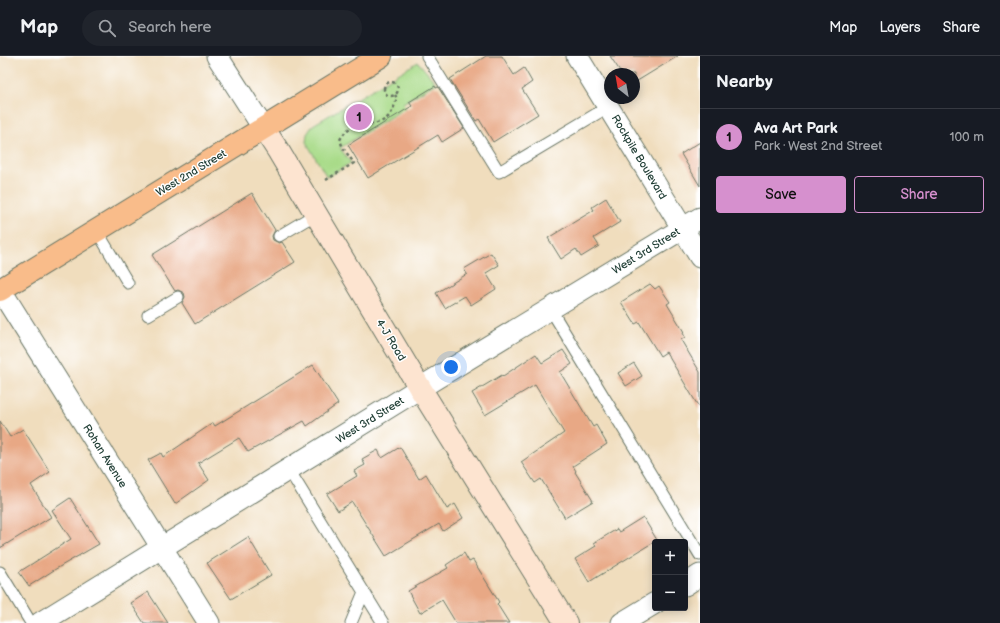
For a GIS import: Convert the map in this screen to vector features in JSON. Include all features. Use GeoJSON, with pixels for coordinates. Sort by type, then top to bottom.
{"type":"FeatureCollection","features":[{"type":"Feature","properties":{"kind":"main road","name":"West 2nd Street"},"geometry":{"type":"LineString","coordinates":[[0,289],[264,129],[381,56]]}},
{"type":"Feature","properties":{"kind":"main road","name":"4-J Road"},"geometry":{"type":"LineString","coordinates":[[264,129],[420,388],[566,623]]}},
{"type":"Feature","properties":{"kind":"street","name":"4-J Road"},"geometry":{"type":"LineString","coordinates":[[217,56],[264,129]]}},
{"type":"Feature","properties":{"kind":"street","name":"Rockpile Boulevard"},"geometry":{"type":"LineString","coordinates":[[577,56],[700,258]]}},
{"type":"Feature","properties":{"kind":"street","name":"West 3rd Street"},"geometry":{"type":"LineString","coordinates":[[40,623],[420,388],[700,218]]}},
{"type":"Feature","properties":{"kind":"street","name":"Rohan Avenue"},"geometry":{"type":"LineString","coordinates":[[0,289],[208,623]]}},
{"type":"Feature","properties":{"kind":"street"},"geometry":{"type":"LineString","coordinates":[[688,583],[700,575]]}},
{"type":"Feature","properties":{"kind":"street"},"geometry":{"type":"LineString","coordinates":[[622,623],[652,605]]}},
{"type":"Feature","properties":{"kind":"lane"},"geometry":{"type":"LineString","coordinates":[[427,56],[499,172],[608,106]]}},
{"type":"Feature","properties":{"kind":"lane"},"geometry":{"type":"LineString","coordinates":[[279,236],[316,214]]}},
{"type":"Feature","properties":{"kind":"lane"},"geometry":{"type":"LineString","coordinates":[[97,231],[128,283]]}},
{"type":"Feature","properties":{"kind":"lane"},"geometry":{"type":"LineString","coordinates":[[148,316],[178,297]]}},
{"type":"Feature","properties":{"kind":"lane"},"geometry":{"type":"LineString","coordinates":[[550,310],[700,555]]}},
{"type":"Feature","properties":{"kind":"lane"},"geometry":{"type":"LineString","coordinates":[[289,470],[383,623]]}},
{"type":"Feature","properties":{"kind":"lane"},"geometry":{"type":"LineString","coordinates":[[0,572],[31,623]]}},
{"type":"Feature","properties":{"kind":"lane"},"geometry":{"type":"LineString","coordinates":[[351,623],[364,592]]}},
{"type":"Feature","properties":{"kind":"path"},"geometry":{"type":"LineString","coordinates":[[326,180],[354,163],[343,148],[340,140],[344,132],[354,126],[376,123],[389,115],[397,98],[395,95],[398,91],[398,86],[394,82],[386,81],[384,92],[390,96],[395,95]]}},
{"type":"Feature","properties":{"kind":"green space"},"geometry":{"type":"Polygon","coordinates":[[[418,62],[436,83],[403,103],[405,108],[340,148],[351,163],[327,177],[306,142],[307,134],[313,125],[418,62]]]}},
{"type":"Feature","properties":{"kind":"building"},"geometry":{"type":"Polygon","coordinates":[[[486,56],[502,56],[514,75],[524,68],[532,82],[522,89],[538,114],[493,142],[479,119],[476,121],[450,79],[486,56]]]}},
{"type":"Feature","properties":{"kind":"building"},"geometry":{"type":"Polygon","coordinates":[[[610,56],[678,56],[640,79],[640,68],[618,68],[610,56]]]}},
{"type":"Feature","properties":{"kind":"building"},"geometry":{"type":"Polygon","coordinates":[[[435,86],[436,88],[438,87],[464,128],[442,142],[438,135],[368,178],[348,145],[412,106],[409,102],[435,86]]]}},
{"type":"Feature","properties":{"kind":"building"},"geometry":{"type":"Polygon","coordinates":[[[700,142],[700,186],[681,154],[700,142]]]}},
{"type":"Feature","properties":{"kind":"building"},"geometry":{"type":"Polygon","coordinates":[[[252,193],[275,230],[272,236],[273,240],[279,243],[282,242],[295,262],[195,324],[182,303],[185,297],[184,293],[178,290],[175,291],[152,255],[252,193]]]}},
{"type":"Feature","properties":{"kind":"building"},"geometry":{"type":"Polygon","coordinates":[[[606,198],[620,222],[594,238],[599,246],[581,257],[576,249],[561,259],[548,238],[594,210],[592,207],[606,198]]]}},
{"type":"Feature","properties":{"kind":"building"},"geometry":{"type":"Polygon","coordinates":[[[491,253],[499,265],[486,273],[496,289],[471,305],[465,296],[445,308],[436,293],[467,274],[464,269],[491,253]]]}},
{"type":"Feature","properties":{"kind":"building"},"geometry":{"type":"Polygon","coordinates":[[[650,284],[655,289],[659,286],[670,302],[667,304],[684,332],[685,337],[681,340],[700,372],[700,409],[666,352],[660,356],[639,322],[635,324],[621,302],[650,284]]]}},
{"type":"Feature","properties":{"kind":"building"},"geometry":{"type":"Polygon","coordinates":[[[563,350],[572,364],[560,372],[593,427],[596,425],[607,444],[573,466],[576,471],[575,472],[593,501],[565,518],[541,479],[535,483],[521,462],[564,433],[535,385],[485,415],[472,393],[502,375],[503,376],[536,354],[542,363],[563,350]]]}},
{"type":"Feature","properties":{"kind":"building"},"geometry":{"type":"Polygon","coordinates":[[[634,363],[642,376],[626,386],[618,373],[634,363]]]}},
{"type":"Feature","properties":{"kind":"building"},"geometry":{"type":"Polygon","coordinates":[[[313,365],[338,404],[307,426],[304,421],[248,452],[239,438],[198,463],[209,480],[175,504],[148,460],[161,453],[163,457],[213,423],[215,426],[313,365]]]}},
{"type":"Feature","properties":{"kind":"building"},"geometry":{"type":"Polygon","coordinates":[[[0,421],[10,437],[23,429],[50,472],[31,485],[51,517],[0,548],[0,421]]]}},
{"type":"Feature","properties":{"kind":"building"},"geometry":{"type":"Polygon","coordinates":[[[400,447],[419,479],[426,474],[447,509],[455,504],[463,518],[443,531],[439,524],[386,556],[352,502],[338,511],[327,494],[357,476],[354,471],[365,465],[362,459],[378,450],[382,458],[400,447]]]}},
{"type":"Feature","properties":{"kind":"building"},"geometry":{"type":"Polygon","coordinates":[[[70,498],[99,544],[29,586],[19,572],[71,539],[52,510],[70,498]]]}},
{"type":"Feature","properties":{"kind":"building"},"geometry":{"type":"Polygon","coordinates":[[[643,517],[656,539],[652,539],[652,543],[589,582],[575,559],[596,546],[594,543],[617,529],[619,532],[643,517]]]}},
{"type":"Feature","properties":{"kind":"building"},"geometry":{"type":"Polygon","coordinates":[[[248,537],[271,575],[231,599],[207,563],[248,537]]]}},
{"type":"Feature","properties":{"kind":"building"},"geometry":{"type":"Polygon","coordinates":[[[464,553],[469,562],[473,560],[499,602],[497,604],[509,623],[456,623],[442,600],[420,613],[408,591],[448,568],[446,565],[464,553]]]}},
{"type":"Feature","properties":{"kind":"building"},"geometry":{"type":"Polygon","coordinates":[[[148,592],[168,623],[144,623],[131,603],[148,592]]]}},
{"type":"Feature","properties":{"kind":"place","name":"Ava Art Park"},"geometry":{"type":"Point","coordinates":[359,117]}}]}
